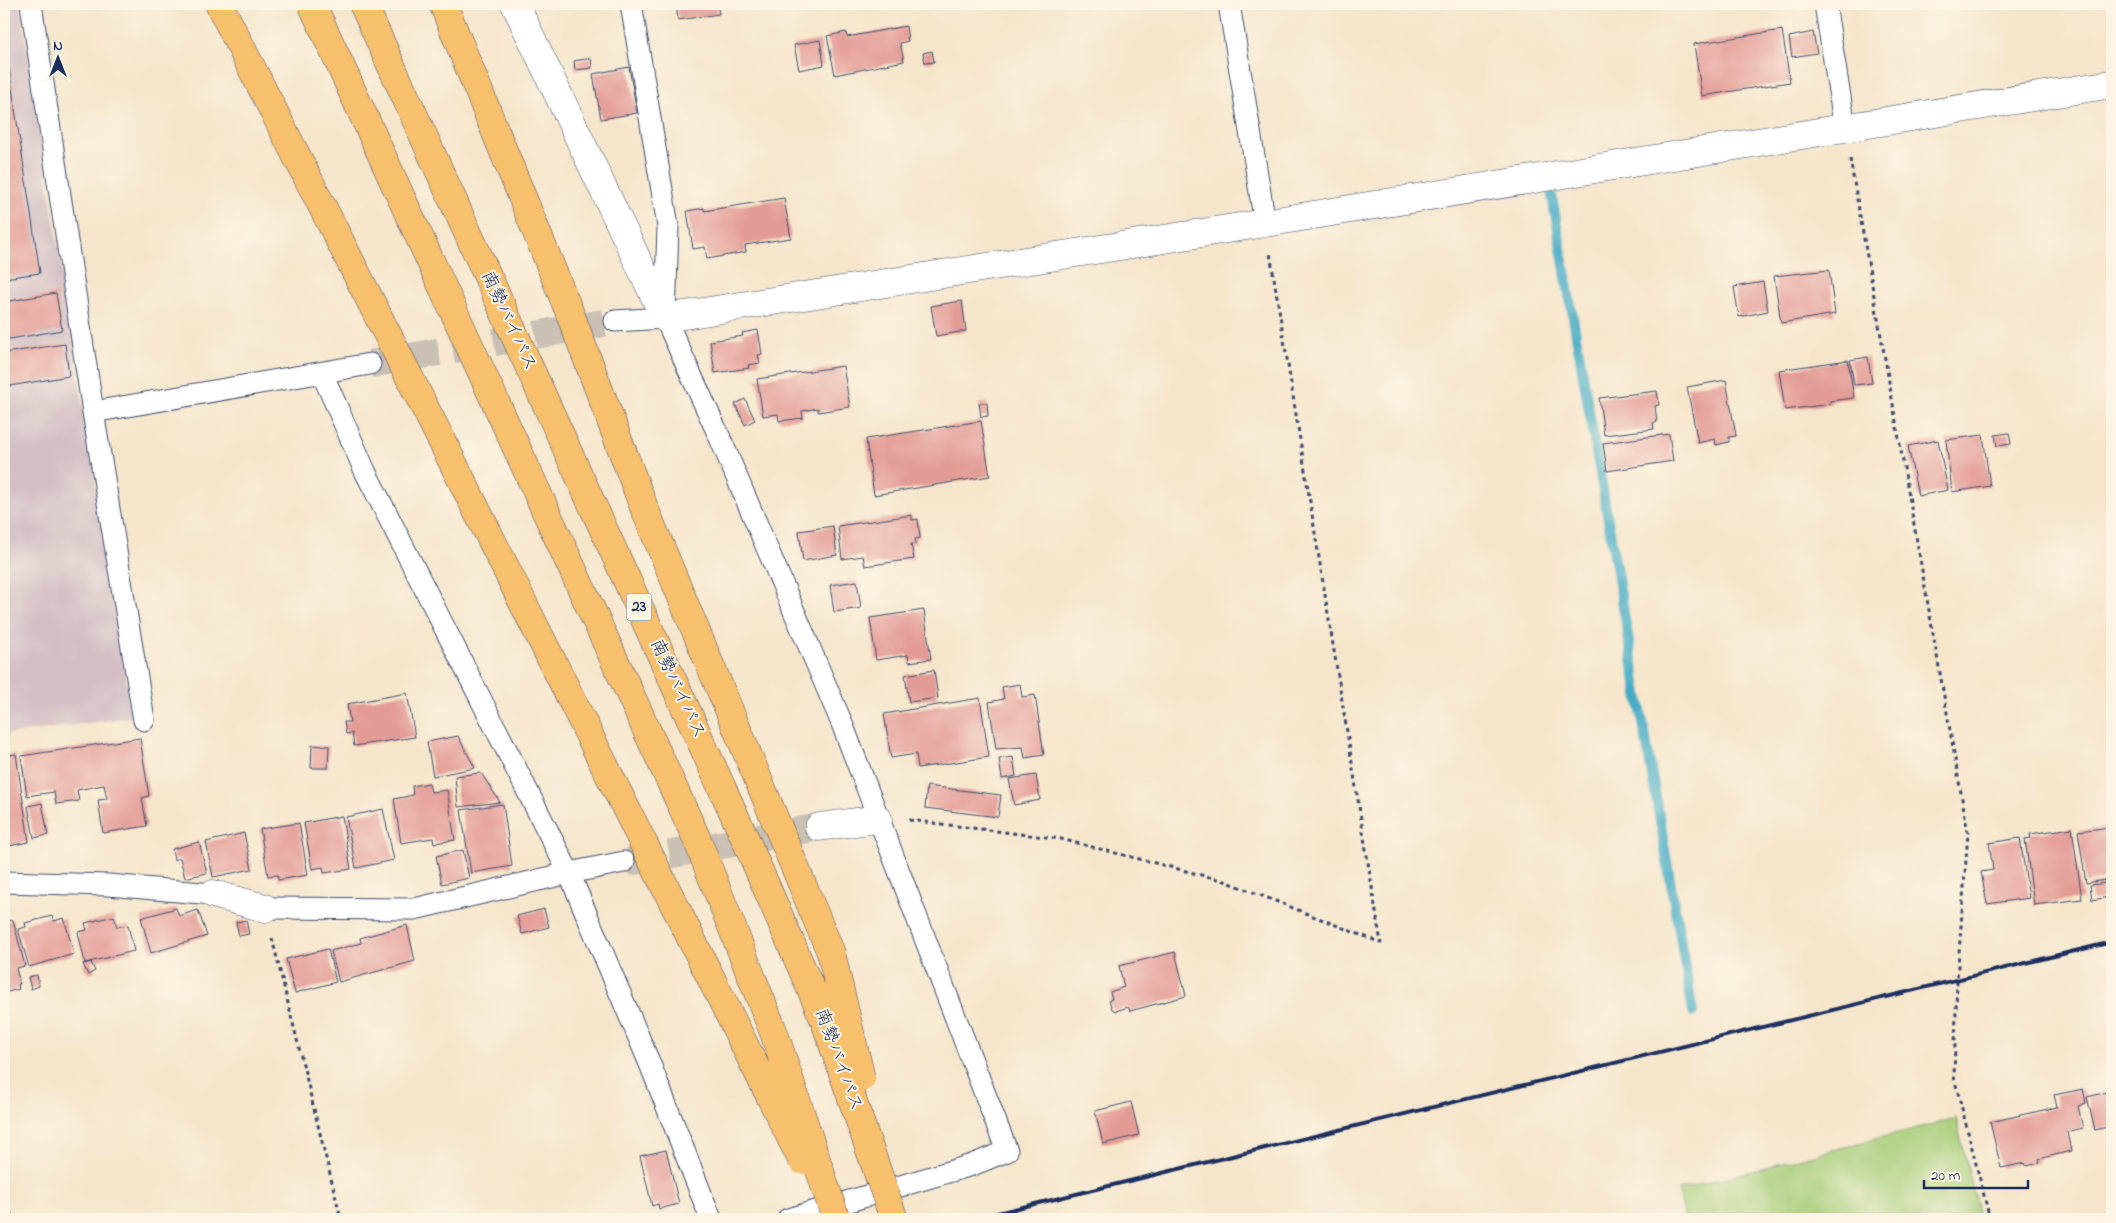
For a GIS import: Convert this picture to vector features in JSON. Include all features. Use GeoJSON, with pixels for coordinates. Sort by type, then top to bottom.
{"type":"FeatureCollection","features":[{"type":"Feature","properties":{"kind":"highway"},"geometry":{"type":"LineString","coordinates":[[219,4],[450,457],[832,1219]]}},
{"type":"Feature","properties":{"kind":"highway"},"geometry":{"type":"LineString","coordinates":[[312,4],[696,837],[774,1034],[836,1219]]}},
{"type":"Feature","properties":{"kind":"highway","name":"南勢バイパス"},"geometry":{"type":"LineString","coordinates":[[363,4],[744,836],[824,1018],[894,1219]]}},
{"type":"Feature","properties":{"kind":"highway"},"geometry":{"type":"LineString","coordinates":[[443,4],[569,311],[643,505],[832,953],[894,1219]]}},
{"type":"Feature","properties":{"kind":"street"},"geometry":{"type":"LineString","coordinates":[[515,4],[665,318],[1265,223],[2112,84]]}},
{"type":"Feature","properties":{"kind":"street"},"geometry":{"type":"LineString","coordinates":[[819,827],[878,819]]}},
{"type":"Feature","properties":{"kind":"street"},"geometry":{"type":"LineString","coordinates":[[213,894],[265,908]]}},
{"type":"Feature","properties":{"kind":"lane"},"geometry":{"type":"LineString","coordinates":[[31,4],[93,412],[144,720]]}},
{"type":"Feature","properties":{"kind":"lane"},"geometry":{"type":"LineString","coordinates":[[631,4],[668,226],[665,318],[724,447],[829,694],[1007,1150],[972,1166],[788,1219]]}},
{"type":"Feature","properties":{"kind":"lane"},"geometry":{"type":"LineString","coordinates":[[1229,4],[1265,223]]}},
{"type":"Feature","properties":{"kind":"lane"},"geometry":{"type":"LineString","coordinates":[[1825,4],[1845,128]]}},
{"type":"Feature","properties":{"kind":"lane"},"geometry":{"type":"LineString","coordinates":[[615,321],[665,318]]}},
{"type":"Feature","properties":{"kind":"lane"},"geometry":{"type":"LineString","coordinates":[[93,412],[370,364]]}},
{"type":"Feature","properties":{"kind":"lane"},"geometry":{"type":"LineString","coordinates":[[322,373],[365,471],[569,873],[650,1064],[711,1219]]}},
{"type":"Feature","properties":{"kind":"lane"},"geometry":{"type":"LineString","coordinates":[[265,908],[414,910],[569,873],[624,862]]}},
{"type":"Feature","properties":{"kind":"lane"},"geometry":{"type":"LineString","coordinates":[[4,882],[108,885],[213,894]]}},
{"type":"Feature","properties":{"kind":"path"},"geometry":{"type":"LineString","coordinates":[[1845,128],[1968,833],[1957,979],[1954,1077],[1990,1219]]}},
{"type":"Feature","properties":{"kind":"path"},"geometry":{"type":"LineString","coordinates":[[878,819],[908,820],[1061,840],[1225,881],[1381,943],[1265,223]]}},
{"type":"Feature","properties":{"kind":"path"},"geometry":{"type":"LineString","coordinates":[[265,908],[341,1219]]}},
{"type":"Feature","properties":{"kind":"shaded area"},"geometry":{"type":"Polygon","coordinates":[[[4,4],[20,4],[132,717],[4,735],[4,4]]]}},
{"type":"Feature","properties":{"kind":"green space"},"geometry":{"type":"Polygon","coordinates":[[[1956,1118],[1980,1219],[1685,1219],[1678,1190],[1956,1118]]]}},
{"type":"Feature","properties":{"kind":"building"},"geometry":{"type":"Polygon","coordinates":[[[676,4],[717,4],[719,14],[678,20],[676,4]]]}},
{"type":"Feature","properties":{"kind":"building"},"geometry":{"type":"Polygon","coordinates":[[[906,26],[908,41],[900,43],[904,61],[835,75],[827,36],[846,32],[847,37],[906,26]]]}},
{"type":"Feature","properties":{"kind":"building"},"geometry":{"type":"Polygon","coordinates":[[[1782,30],[1790,82],[1702,96],[1694,44],[1782,30]]]}},
{"type":"Feature","properties":{"kind":"building"},"geometry":{"type":"Polygon","coordinates":[[[1813,32],[1817,53],[1792,57],[1789,37],[1813,32]]]}},
{"type":"Feature","properties":{"kind":"building"},"geometry":{"type":"Polygon","coordinates":[[[4,36],[40,273],[4,278],[4,36]]]}},
{"type":"Feature","properties":{"kind":"building"},"geometry":{"type":"Polygon","coordinates":[[[820,40],[824,65],[799,70],[794,45],[820,40]]]}},
{"type":"Feature","properties":{"kind":"building"},"geometry":{"type":"Polygon","coordinates":[[[932,51],[934,62],[925,63],[923,53],[932,51]]]}},
{"type":"Feature","properties":{"kind":"building"},"geometry":{"type":"Polygon","coordinates":[[[591,58],[592,68],[575,70],[574,61],[591,58]]]}},
{"type":"Feature","properties":{"kind":"building"},"geometry":{"type":"Polygon","coordinates":[[[629,67],[637,113],[601,119],[593,74],[629,67]]]}},
{"type":"Feature","properties":{"kind":"building"},"geometry":{"type":"Polygon","coordinates":[[[784,198],[791,238],[745,245],[746,252],[707,259],[705,247],[693,249],[687,211],[704,208],[704,211],[784,198]]]}},
{"type":"Feature","properties":{"kind":"building"},"geometry":{"type":"Polygon","coordinates":[[[1829,270],[1835,314],[1781,323],[1774,276],[1829,270]]]}},
{"type":"Feature","properties":{"kind":"building"},"geometry":{"type":"Polygon","coordinates":[[[1763,282],[1768,311],[1739,317],[1734,287],[1763,282]]]}},
{"type":"Feature","properties":{"kind":"building"},"geometry":{"type":"Polygon","coordinates":[[[56,293],[62,330],[4,340],[4,302],[56,293]]]}},
{"type":"Feature","properties":{"kind":"building"},"geometry":{"type":"Polygon","coordinates":[[[962,301],[966,331],[936,336],[931,306],[962,301]]]}},
{"type":"Feature","properties":{"kind":"building"},"geometry":{"type":"Polygon","coordinates":[[[758,330],[762,354],[758,355],[760,363],[748,365],[749,368],[715,373],[710,341],[743,336],[742,333],[758,330]]]}},
{"type":"Feature","properties":{"kind":"building"},"geometry":{"type":"Polygon","coordinates":[[[65,344],[69,376],[4,387],[4,353],[65,344]]]}},
{"type":"Feature","properties":{"kind":"building"},"geometry":{"type":"Polygon","coordinates":[[[1868,357],[1872,383],[1854,385],[1850,360],[1868,357]]]}},
{"type":"Feature","properties":{"kind":"building"},"geometry":{"type":"Polygon","coordinates":[[[1848,360],[1854,398],[1830,401],[1831,404],[1785,410],[1779,370],[1848,360]]]}},
{"type":"Feature","properties":{"kind":"building"},"geometry":{"type":"Polygon","coordinates":[[[843,366],[850,407],[818,412],[818,408],[802,411],[803,418],[779,421],[778,414],[763,416],[757,379],[843,366]]]}},
{"type":"Feature","properties":{"kind":"building"},"geometry":{"type":"Polygon","coordinates":[[[1726,380],[1736,436],[1729,437],[1729,442],[1716,445],[1715,439],[1698,443],[1687,387],[1726,380]]]}},
{"type":"Feature","properties":{"kind":"building"},"geometry":{"type":"Polygon","coordinates":[[[1657,391],[1659,405],[1655,406],[1657,422],[1653,423],[1654,429],[1604,435],[1599,398],[1657,391]]]}},
{"type":"Feature","properties":{"kind":"building"},"geometry":{"type":"Polygon","coordinates":[[[745,399],[755,420],[745,425],[735,404],[745,399]]]}},
{"type":"Feature","properties":{"kind":"building"},"geometry":{"type":"Polygon","coordinates":[[[979,403],[987,403],[988,416],[981,417],[979,403]]]}},
{"type":"Feature","properties":{"kind":"building"},"geometry":{"type":"Polygon","coordinates":[[[981,421],[990,476],[874,495],[866,439],[981,421]]]}},
{"type":"Feature","properties":{"kind":"building"},"geometry":{"type":"Polygon","coordinates":[[[2009,433],[2011,444],[1997,446],[1995,435],[2009,433]]]}},
{"type":"Feature","properties":{"kind":"building"},"geometry":{"type":"Polygon","coordinates":[[[1669,434],[1673,461],[1607,471],[1603,443],[1669,434]]]}},
{"type":"Feature","properties":{"kind":"building"},"geometry":{"type":"Polygon","coordinates":[[[1983,435],[1990,486],[1952,492],[1946,440],[1983,435]]]}},
{"type":"Feature","properties":{"kind":"building"},"geometry":{"type":"Polygon","coordinates":[[[1938,440],[1948,490],[1918,496],[1908,446],[1938,440]]]}},
{"type":"Feature","properties":{"kind":"building"},"geometry":{"type":"Polygon","coordinates":[[[912,515],[912,520],[918,519],[920,538],[915,539],[916,544],[911,544],[914,559],[865,566],[863,556],[842,559],[838,526],[912,515]]]}},
{"type":"Feature","properties":{"kind":"building"},"geometry":{"type":"Polygon","coordinates":[[[833,526],[837,555],[803,561],[799,531],[833,526]]]}},
{"type":"Feature","properties":{"kind":"building"},"geometry":{"type":"Polygon","coordinates":[[[857,581],[861,608],[834,612],[830,585],[857,581]]]}},
{"type":"Feature","properties":{"kind":"building"},"geometry":{"type":"Polygon","coordinates":[[[924,610],[931,659],[909,662],[908,655],[876,660],[870,618],[924,610]]]}},
{"type":"Feature","properties":{"kind":"building"},"geometry":{"type":"Polygon","coordinates":[[[934,670],[938,698],[909,702],[905,675],[934,670]]]}},
{"type":"Feature","properties":{"kind":"building"},"geometry":{"type":"Polygon","coordinates":[[[1020,684],[1022,697],[1035,695],[1044,755],[1025,758],[1023,747],[996,749],[989,702],[1004,699],[1002,687],[1020,684]]]}},
{"type":"Feature","properties":{"kind":"building"},"geometry":{"type":"Polygon","coordinates":[[[407,693],[415,737],[354,746],[352,733],[346,734],[344,722],[350,722],[347,704],[407,693]]]}},
{"type":"Feature","properties":{"kind":"building"},"geometry":{"type":"Polygon","coordinates":[[[980,698],[989,757],[918,768],[916,754],[891,758],[884,714],[980,698]]]}},
{"type":"Feature","properties":{"kind":"building"},"geometry":{"type":"Polygon","coordinates":[[[458,736],[475,768],[433,776],[427,742],[458,736]]]}},
{"type":"Feature","properties":{"kind":"building"},"geometry":{"type":"Polygon","coordinates":[[[140,738],[149,796],[142,798],[147,826],[103,833],[98,800],[107,799],[104,785],[77,790],[79,801],[56,804],[54,792],[27,796],[21,756],[140,738]]]}},
{"type":"Feature","properties":{"kind":"building"},"geometry":{"type":"Polygon","coordinates":[[[312,745],[329,746],[328,768],[311,768],[312,745]]]}},
{"type":"Feature","properties":{"kind":"building"},"geometry":{"type":"Polygon","coordinates":[[[16,754],[29,842],[4,847],[4,756],[16,754]]]}},
{"type":"Feature","properties":{"kind":"building"},"geometry":{"type":"Polygon","coordinates":[[[1013,757],[1016,776],[1002,779],[999,759],[1013,757]]]}},
{"type":"Feature","properties":{"kind":"building"},"geometry":{"type":"Polygon","coordinates":[[[481,773],[500,802],[458,807],[455,776],[481,773]]]}},
{"type":"Feature","properties":{"kind":"building"},"geometry":{"type":"Polygon","coordinates":[[[1036,775],[1040,800],[1014,805],[1009,779],[1036,775]]]}},
{"type":"Feature","properties":{"kind":"building"},"geometry":{"type":"Polygon","coordinates":[[[429,783],[431,792],[447,790],[455,840],[434,843],[433,838],[401,843],[394,799],[413,795],[412,786],[429,783]]]}},
{"type":"Feature","properties":{"kind":"building"},"geometry":{"type":"Polygon","coordinates":[[[927,786],[1001,795],[998,817],[925,808],[927,786]]]}},
{"type":"Feature","properties":{"kind":"building"},"geometry":{"type":"Polygon","coordinates":[[[42,803],[48,835],[34,838],[28,806],[42,803]]]}},
{"type":"Feature","properties":{"kind":"building"},"geometry":{"type":"Polygon","coordinates":[[[503,804],[512,866],[471,873],[461,810],[503,804]]]}},
{"type":"Feature","properties":{"kind":"building"},"geometry":{"type":"Polygon","coordinates":[[[383,809],[394,860],[356,868],[346,817],[383,809]]]}},
{"type":"Feature","properties":{"kind":"building"},"geometry":{"type":"Polygon","coordinates":[[[342,816],[351,869],[324,873],[323,867],[312,869],[304,823],[342,816]]]}},
{"type":"Feature","properties":{"kind":"building"},"geometry":{"type":"Polygon","coordinates":[[[299,823],[308,875],[278,880],[278,875],[268,876],[260,829],[299,823]]]}},
{"type":"Feature","properties":{"kind":"building"},"geometry":{"type":"Polygon","coordinates":[[[2112,827],[2112,879],[2086,883],[2078,831],[2112,827]]]}},
{"type":"Feature","properties":{"kind":"building"},"geometry":{"type":"Polygon","coordinates":[[[2072,828],[2082,899],[2034,905],[2025,839],[2031,838],[2030,834],[2072,828]]]}},
{"type":"Feature","properties":{"kind":"building"},"geometry":{"type":"Polygon","coordinates":[[[244,833],[252,869],[213,877],[206,842],[244,833]]]}},
{"type":"Feature","properties":{"kind":"building"},"geometry":{"type":"Polygon","coordinates":[[[2020,838],[2029,898],[1987,904],[1981,872],[1993,870],[1989,843],[2020,838]]]}},
{"type":"Feature","properties":{"kind":"building"},"geometry":{"type":"Polygon","coordinates":[[[199,842],[207,873],[185,878],[180,858],[174,860],[172,849],[199,842]]]}},
{"type":"Feature","properties":{"kind":"building"},"geometry":{"type":"Polygon","coordinates":[[[463,850],[469,878],[442,884],[436,856],[463,850]]]}},
{"type":"Feature","properties":{"kind":"building"},"geometry":{"type":"Polygon","coordinates":[[[2107,883],[2109,897],[2092,900],[2090,885],[2107,883]]]}},
{"type":"Feature","properties":{"kind":"building"},"geometry":{"type":"Polygon","coordinates":[[[176,908],[179,916],[198,910],[207,936],[151,953],[141,918],[176,908]]]}},
{"type":"Feature","properties":{"kind":"building"},"geometry":{"type":"Polygon","coordinates":[[[544,909],[549,927],[522,934],[517,916],[544,909]]]}},
{"type":"Feature","properties":{"kind":"building"},"geometry":{"type":"Polygon","coordinates":[[[52,916],[54,921],[64,918],[74,954],[29,967],[18,929],[26,927],[25,923],[52,916]]]}},
{"type":"Feature","properties":{"kind":"building"},"geometry":{"type":"Polygon","coordinates":[[[114,916],[117,927],[128,925],[134,951],[85,963],[78,932],[87,930],[85,923],[114,916]]]}},
{"type":"Feature","properties":{"kind":"building"},"geometry":{"type":"Polygon","coordinates":[[[13,920],[25,966],[16,968],[20,984],[18,984],[19,989],[4,993],[4,922],[13,920]]]}},
{"type":"Feature","properties":{"kind":"building"},"geometry":{"type":"Polygon","coordinates":[[[246,920],[249,934],[239,936],[236,922],[246,920]]]}},
{"type":"Feature","properties":{"kind":"building"},"geometry":{"type":"Polygon","coordinates":[[[407,925],[415,961],[339,982],[331,951],[361,943],[360,938],[407,925]]]}},
{"type":"Feature","properties":{"kind":"building"},"geometry":{"type":"Polygon","coordinates":[[[328,949],[336,982],[295,993],[286,959],[328,949]]]}},
{"type":"Feature","properties":{"kind":"building"},"geometry":{"type":"Polygon","coordinates":[[[1175,952],[1186,996],[1130,1011],[1128,1007],[1116,1011],[1112,1009],[1109,1000],[1112,999],[1110,992],[1124,987],[1119,966],[1175,952]]]}},
{"type":"Feature","properties":{"kind":"building"},"geometry":{"type":"Polygon","coordinates":[[[91,962],[95,971],[88,975],[83,964],[91,962]]]}},
{"type":"Feature","properties":{"kind":"building"},"geometry":{"type":"Polygon","coordinates":[[[37,975],[39,986],[31,989],[28,977],[37,975]]]}},
{"type":"Feature","properties":{"kind":"building"},"geometry":{"type":"Polygon","coordinates":[[[2083,1089],[2086,1103],[2078,1106],[2083,1128],[2067,1132],[2071,1151],[2039,1159],[2040,1163],[2026,1166],[2025,1163],[2001,1168],[1990,1122],[2057,1107],[2054,1095],[2083,1089]]]}},
{"type":"Feature","properties":{"kind":"building"},"geometry":{"type":"Polygon","coordinates":[[[2112,1091],[2112,1126],[2095,1130],[2087,1097],[2112,1091]]]}},
{"type":"Feature","properties":{"kind":"building"},"geometry":{"type":"Polygon","coordinates":[[[1131,1102],[1139,1135],[1103,1144],[1095,1111],[1131,1102]]]}},
{"type":"Feature","properties":{"kind":"building"},"geometry":{"type":"Polygon","coordinates":[[[666,1150],[679,1204],[659,1209],[658,1204],[652,1206],[640,1156],[666,1150]]]}},
{"type":"Feature","properties":{"kind":"building"},"geometry":{"type":"Polygon","coordinates":[[[11,1212],[13,1219],[4,1219],[4,1214],[11,1212]]]}},
{"type":"Feature","properties":{"kind":"waterway"},"geometry":{"type":"LineString","coordinates":[[1552,196],[1693,1012]]}},
{"type":"Feature","properties":{"kind":"tunnel"},"geometry":{"type":"LineString","coordinates":[[370,364],[615,321]]}},
{"type":"Feature","properties":{"kind":"tunnel"},"geometry":{"type":"LineString","coordinates":[[628,862],[819,827]]}},
{"type":"Feature","properties":{"kind":"railway"},"geometry":{"type":"LineString","coordinates":[[973,1219],[2112,942]]}}]}
